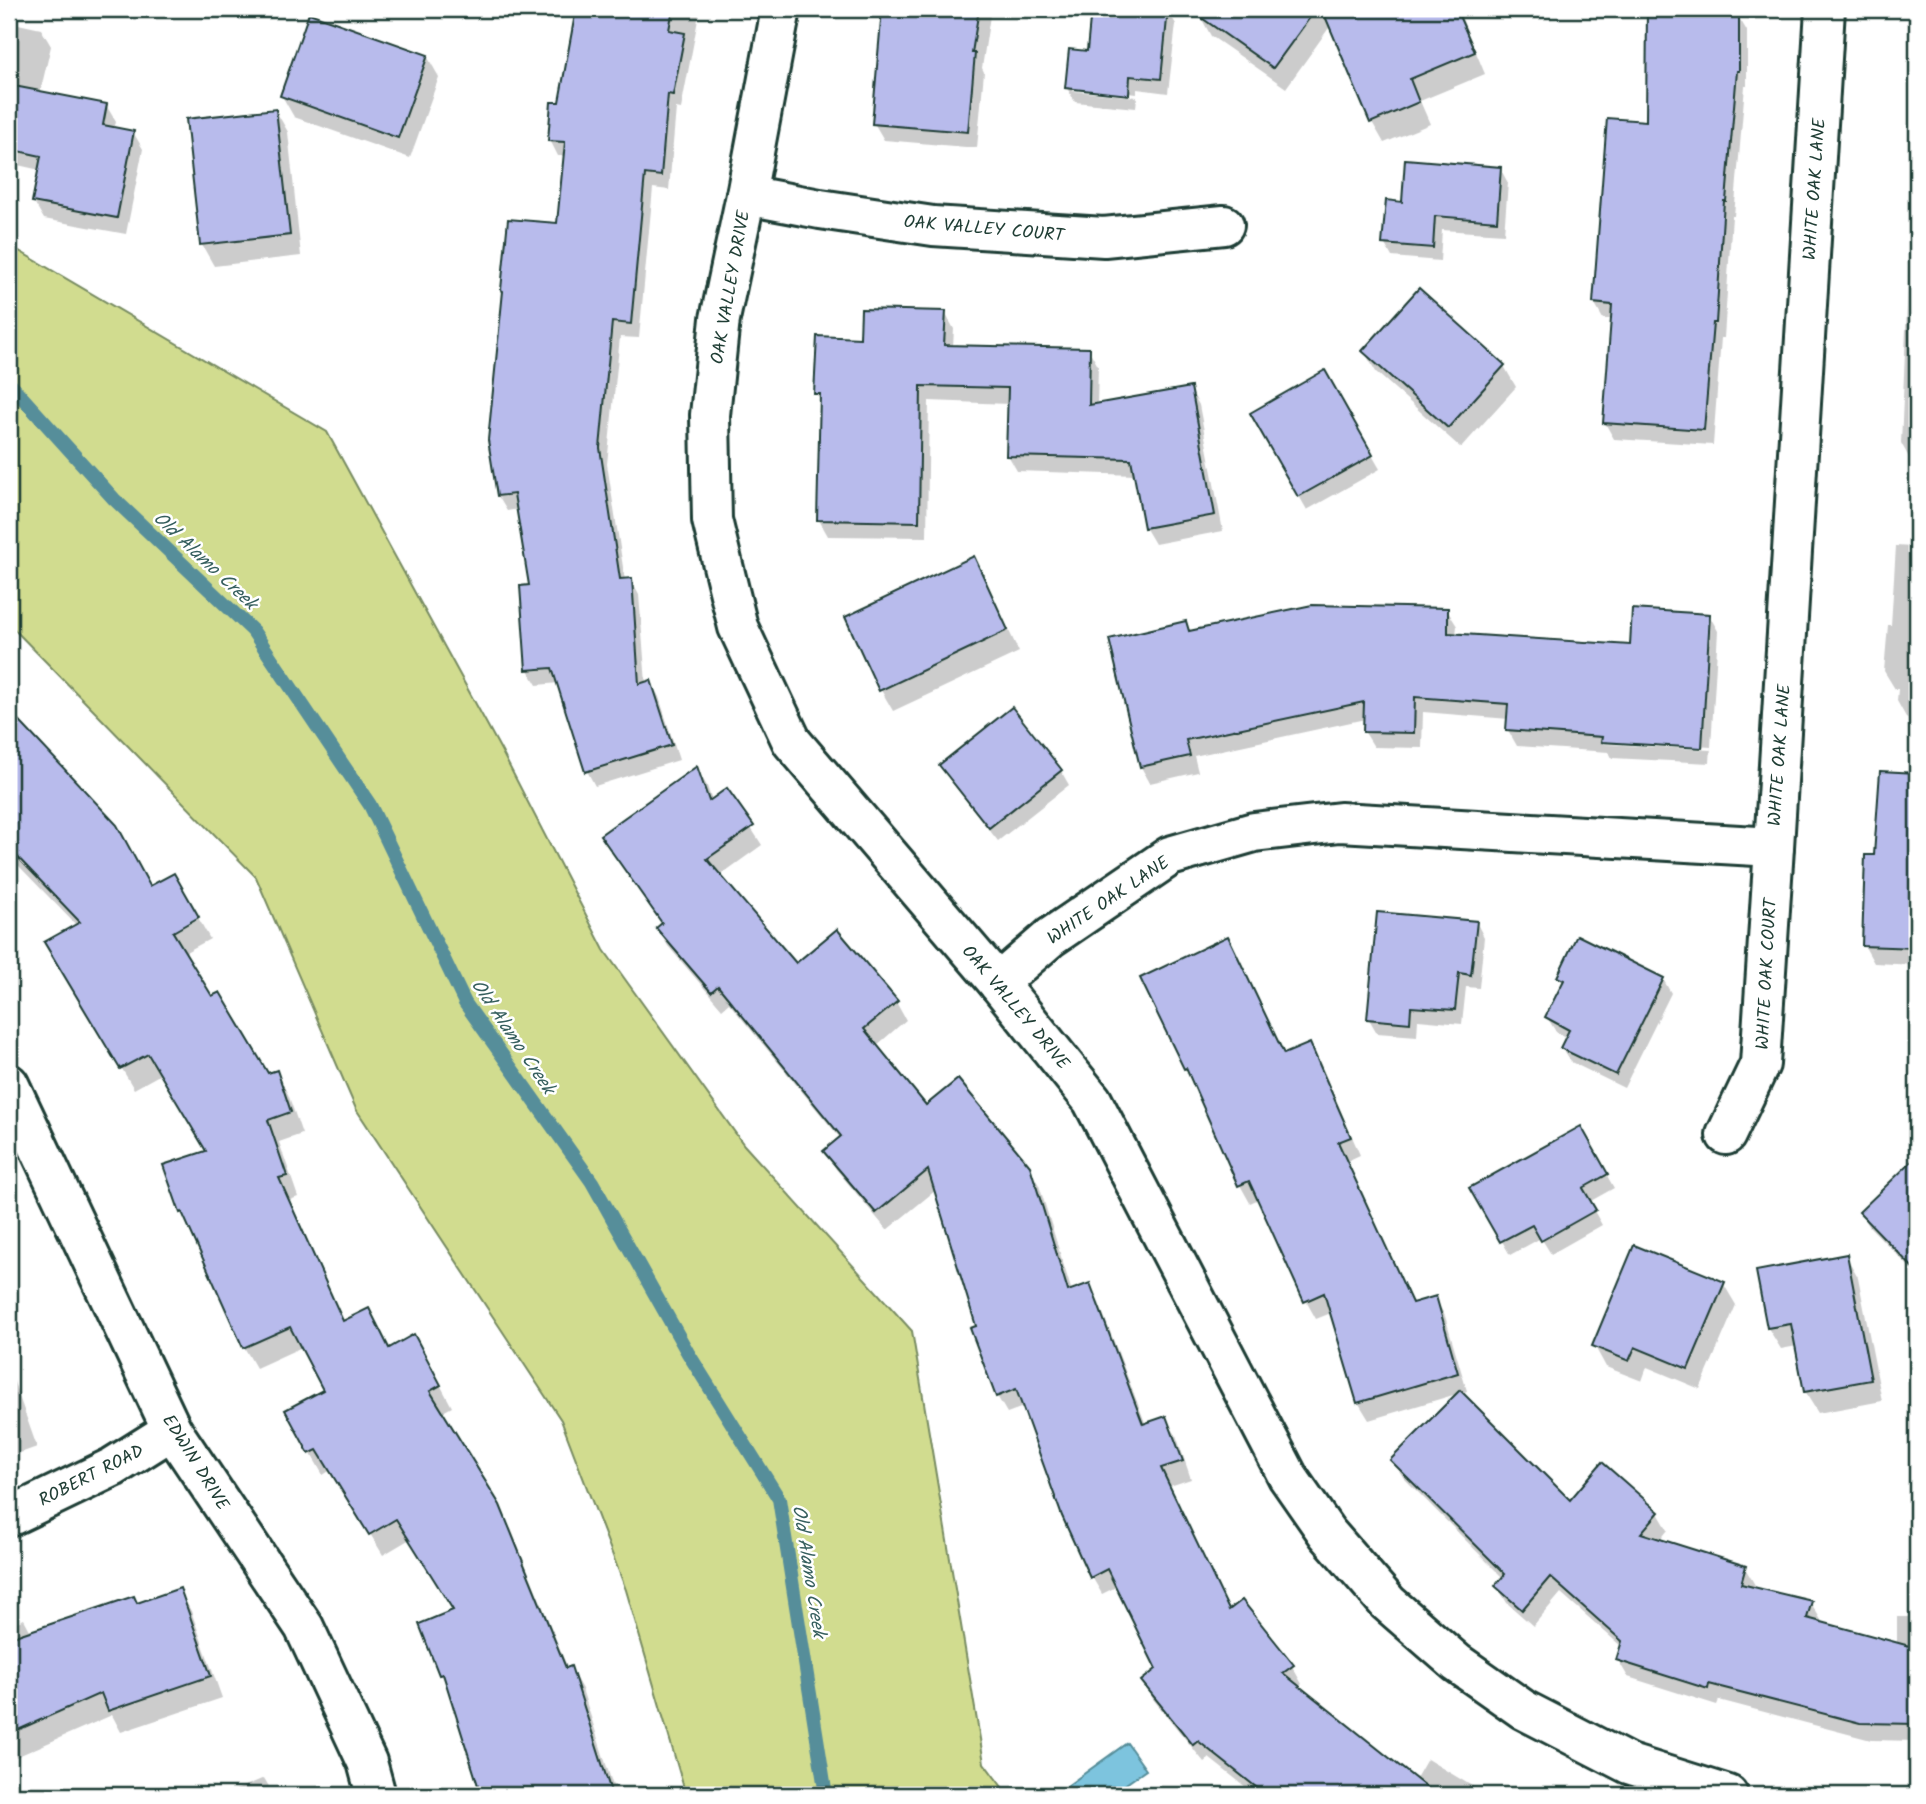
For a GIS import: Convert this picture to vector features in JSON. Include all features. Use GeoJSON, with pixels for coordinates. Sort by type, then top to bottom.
{"type":"FeatureCollection","features":[{"type":"Feature","properties":{"kind":"street","name":"OAK VALLEY DRIVE"},"geometry":{"type":"LineString","coordinates":[[781,9],[720,319],[710,415],[712,520],[738,627],[792,742],[998,983],[1092,1100],[1288,1477],[1327,1533],[1388,1603],[1457,1663],[1524,1710],[1629,1764],[1728,1795]]}},
{"type":"Feature","properties":{"kind":"street","name":"WHITE OAK LANE"},"geometry":{"type":"LineString","coordinates":[[998,983],[1051,937],[1170,856],[1254,832],[1340,822],[1774,847],[1825,9]]}},
{"type":"Feature","properties":{"kind":"street","name":"OAK VALLEY COURT"},"geometry":{"type":"LineString","coordinates":[[746,195],[933,226],[1104,237],[1224,225]]}},
{"type":"Feature","properties":{"kind":"street","name":"WHITE OAK COURT"},"geometry":{"type":"LineString","coordinates":[[1726,1135],[1760,1064],[1774,847]]}},
{"type":"Feature","properties":{"kind":"street","name":"EDWIN DRIVE"},"geometry":{"type":"LineString","coordinates":[[9,1084],[172,1430],[304,1627],[367,1762],[376,1795]]}},
{"type":"Feature","properties":{"kind":"street","name":"ROBERT ROAD"},"geometry":{"type":"LineString","coordinates":[[9,1517],[113,1467],[172,1430]]}},
{"type":"Feature","properties":{"kind":"green space"},"geometry":{"type":"Polygon","coordinates":[[[9,245],[327,432],[501,750],[604,950],[744,1145],[912,1331],[984,1763],[1008,1795],[686,1795],[626,1590],[561,1420],[356,1109],[256,877],[9,624],[9,245]]]}},
{"type":"Feature","properties":{"kind":"water"},"geometry":{"type":"Polygon","coordinates":[[[1127,1743],[1146,1770],[1110,1795],[1074,1795],[1067,1786],[1127,1743]]]}},
{"type":"Feature","properties":{"kind":"building"},"geometry":{"type":"Polygon","coordinates":[[[576,9],[673,9],[669,30],[685,33],[673,95],[668,94],[661,176],[645,174],[631,324],[612,322],[600,448],[620,579],[632,578],[639,684],[651,680],[672,745],[585,772],[552,668],[526,670],[520,586],[529,585],[514,494],[497,496],[488,440],[508,219],[557,223],[565,142],[548,141],[551,102],[559,102],[576,9]]]}},
{"type":"Feature","properties":{"kind":"building"},"geometry":{"type":"Polygon","coordinates":[[[882,9],[979,9],[972,53],[975,53],[968,132],[872,124],[882,9]]]}},
{"type":"Feature","properties":{"kind":"building"},"geometry":{"type":"Polygon","coordinates":[[[1091,9],[1168,9],[1161,79],[1130,76],[1129,95],[1065,88],[1069,49],[1087,51],[1091,9]]]}},
{"type":"Feature","properties":{"kind":"building"},"geometry":{"type":"Polygon","coordinates":[[[1189,9],[1316,9],[1273,68],[1189,9]]]}},
{"type":"Feature","properties":{"kind":"building"},"geometry":{"type":"Polygon","coordinates":[[[1322,9],[1456,9],[1475,52],[1410,79],[1419,102],[1370,123],[1322,9]]]}},
{"type":"Feature","properties":{"kind":"building"},"geometry":{"type":"Polygon","coordinates":[[[1647,9],[1708,9],[1707,13],[1739,14],[1739,71],[1724,201],[1716,323],[1713,323],[1704,430],[1603,423],[1612,305],[1593,303],[1607,118],[1646,121],[1647,9]]]}},
{"type":"Feature","properties":{"kind":"building"},"geometry":{"type":"Polygon","coordinates":[[[309,13],[428,55],[398,138],[280,96],[309,13]]]}},
{"type":"Feature","properties":{"kind":"building"},"geometry":{"type":"Polygon","coordinates":[[[9,85],[107,104],[103,125],[134,131],[117,218],[32,202],[41,156],[9,149],[9,85]]]}},
{"type":"Feature","properties":{"kind":"building"},"geometry":{"type":"Polygon","coordinates":[[[276,109],[290,235],[200,245],[186,119],[276,109]]]}},
{"type":"Feature","properties":{"kind":"building"},"geometry":{"type":"Polygon","coordinates":[[[1405,159],[1501,167],[1497,221],[1435,216],[1433,248],[1382,244],[1386,200],[1402,202],[1405,159]]]}},
{"type":"Feature","properties":{"kind":"building"},"geometry":{"type":"Polygon","coordinates":[[[1419,288],[1505,365],[1448,428],[1362,351],[1419,288]]]}},
{"type":"Feature","properties":{"kind":"building"},"geometry":{"type":"Polygon","coordinates":[[[861,309],[946,311],[944,345],[1090,348],[1089,405],[1191,387],[1215,515],[1144,528],[1131,459],[1006,456],[1008,388],[921,386],[919,522],[817,520],[820,394],[814,394],[817,336],[860,338],[861,309]]]}},
{"type":"Feature","properties":{"kind":"building"},"geometry":{"type":"Polygon","coordinates":[[[1325,370],[1373,455],[1298,497],[1250,413],[1325,370]]]}},
{"type":"Feature","properties":{"kind":"building"},"geometry":{"type":"Polygon","coordinates":[[[974,556],[1008,630],[879,691],[845,617],[974,556]]]}},
{"type":"Feature","properties":{"kind":"building"},"geometry":{"type":"Polygon","coordinates":[[[1312,605],[1448,608],[1448,633],[1630,645],[1632,609],[1710,614],[1702,748],[1601,742],[1602,737],[1506,730],[1508,704],[1415,697],[1414,733],[1363,732],[1364,702],[1186,740],[1190,756],[1140,767],[1109,639],[1186,621],[1189,631],[1312,605]]]}},
{"type":"Feature","properties":{"kind":"building"},"geometry":{"type":"Polygon","coordinates":[[[1012,707],[1062,770],[989,828],[939,765],[1012,707]]]}},
{"type":"Feature","properties":{"kind":"building"},"geometry":{"type":"Polygon","coordinates":[[[9,710],[117,825],[150,886],[174,873],[199,917],[173,932],[212,996],[220,992],[268,1073],[277,1070],[291,1112],[268,1120],[287,1176],[279,1178],[343,1321],[369,1308],[389,1348],[414,1334],[441,1385],[430,1391],[500,1505],[566,1668],[571,1666],[612,1795],[481,1795],[443,1674],[439,1675],[419,1624],[453,1610],[396,1519],[369,1535],[317,1450],[309,1454],[285,1410],[323,1390],[290,1327],[243,1348],[182,1212],[180,1213],[163,1165],[206,1151],[148,1054],[120,1069],[44,942],[80,922],[9,848],[9,710]]]}},
{"type":"Feature","properties":{"kind":"building"},"geometry":{"type":"Polygon","coordinates":[[[697,766],[709,801],[727,788],[754,826],[707,859],[796,963],[837,929],[898,1001],[864,1029],[926,1105],[958,1079],[1030,1166],[1068,1291],[1090,1283],[1143,1424],[1166,1416],[1183,1461],[1161,1468],[1229,1610],[1242,1600],[1294,1665],[1283,1673],[1436,1795],[1266,1795],[1198,1741],[1193,1745],[1141,1681],[1156,1669],[1107,1569],[1090,1578],[1062,1516],[1016,1389],[996,1397],[970,1328],[976,1326],[928,1170],[876,1213],[823,1151],[841,1136],[718,986],[711,992],[656,928],[662,923],[600,835],[697,766]]]}},
{"type":"Feature","properties":{"kind":"building"},"geometry":{"type":"Polygon","coordinates":[[[1880,771],[1917,773],[1917,948],[1862,946],[1865,855],[1874,855],[1880,771]]]}},
{"type":"Feature","properties":{"kind":"building"},"geometry":{"type":"Polygon","coordinates":[[[1377,912],[1477,921],[1471,975],[1459,973],[1455,1010],[1411,1007],[1410,1023],[1367,1019],[1377,912]]]}},
{"type":"Feature","properties":{"kind":"building"},"geometry":{"type":"Polygon","coordinates":[[[1577,935],[1664,978],[1616,1075],[1560,1048],[1569,1030],[1545,1017],[1564,980],[1557,977],[1577,935]]]}},
{"type":"Feature","properties":{"kind":"building"},"geometry":{"type":"Polygon","coordinates":[[[1228,936],[1284,1054],[1310,1043],[1351,1137],[1338,1142],[1412,1303],[1436,1296],[1458,1373],[1357,1403],[1324,1293],[1304,1302],[1249,1181],[1238,1186],[1186,1068],[1184,1069],[1140,978],[1228,936]]]}},
{"type":"Feature","properties":{"kind":"building"},"geometry":{"type":"Polygon","coordinates":[[[1581,1126],[1608,1174],[1583,1188],[1596,1210],[1541,1241],[1532,1225],[1500,1242],[1469,1188],[1581,1126]]]}},
{"type":"Feature","properties":{"kind":"building"},"geometry":{"type":"Polygon","coordinates":[[[1917,1156],[1917,1272],[1859,1212],[1917,1156]]]}},
{"type":"Feature","properties":{"kind":"building"},"geometry":{"type":"Polygon","coordinates":[[[1634,1245],[1725,1282],[1688,1369],[1635,1347],[1629,1361],[1592,1346],[1634,1245]]]}},
{"type":"Feature","properties":{"kind":"building"},"geometry":{"type":"Polygon","coordinates":[[[1847,1254],[1871,1380],[1804,1392],[1791,1324],[1767,1328],[1756,1271],[1847,1254]]]}},
{"type":"Feature","properties":{"kind":"building"},"geometry":{"type":"Polygon","coordinates":[[[1460,1390],[1570,1500],[1602,1462],[1659,1512],[1641,1533],[1746,1566],[1741,1584],[1812,1601],[1807,1618],[1917,1648],[1917,1724],[1860,1723],[1709,1684],[1708,1689],[1616,1660],[1622,1641],[1550,1577],[1522,1610],[1495,1586],[1505,1574],[1390,1460],[1460,1390]]]}},
{"type":"Feature","properties":{"kind":"building"},"geometry":{"type":"Polygon","coordinates":[[[180,1588],[211,1676],[108,1711],[101,1693],[9,1734],[9,1638],[134,1596],[137,1603],[180,1588]]]}},
{"type":"Feature","properties":{"kind":"waterway","name":"Old Alamo Creek"},"geometry":{"type":"LineString","coordinates":[[9,383],[114,499],[253,631],[370,805],[465,1003],[592,1182],[688,1353],[779,1499],[826,1795]]}}]}
